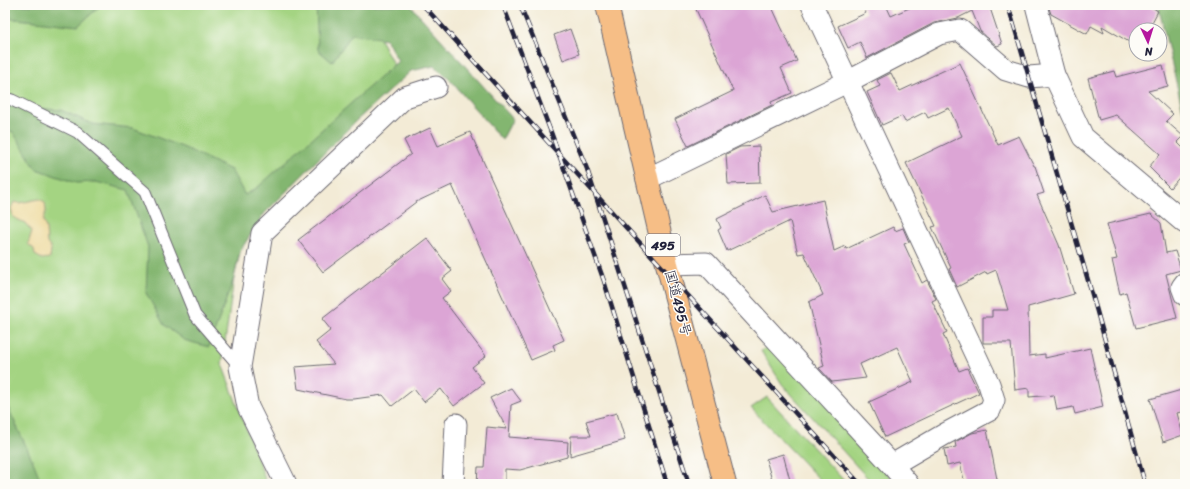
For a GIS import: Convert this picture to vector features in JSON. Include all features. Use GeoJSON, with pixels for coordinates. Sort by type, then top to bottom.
{"type":"FeatureCollection","features":[{"type":"Feature","properties":{"kind":"highway","name":"国道495号"},"geometry":{"type":"LineString","coordinates":[[607,5],[667,264],[725,484]]}},
{"type":"Feature","properties":{"kind":"street"},"geometry":{"type":"LineString","coordinates":[[812,5],[989,384],[994,400],[990,410],[892,465]]}},
{"type":"Feature","properties":{"kind":"street"},"geometry":{"type":"LineString","coordinates":[[1036,5],[1054,75],[1083,137],[1185,223]]}},
{"type":"Feature","properties":{"kind":"street"},"geometry":{"type":"LineString","coordinates":[[648,179],[847,82],[939,34],[960,30],[1006,70],[1028,77],[1054,75]]}},
{"type":"Feature","properties":{"kind":"street"},"geometry":{"type":"LineString","coordinates":[[286,484],[248,407],[240,367],[262,233],[405,97],[436,86]]}},
{"type":"Feature","properties":{"kind":"street"},"geometry":{"type":"LineString","coordinates":[[667,264],[706,264],[908,484]]}},
{"type":"Feature","properties":{"kind":"street"},"geometry":{"type":"LineString","coordinates":[[1185,283],[1182,287],[1185,295]]}},
{"type":"Feature","properties":{"kind":"street"},"geometry":{"type":"LineString","coordinates":[[453,484],[456,424]]}},
{"type":"Feature","properties":{"kind":"lane"},"geometry":{"type":"LineString","coordinates":[[5,98],[77,132],[145,192],[194,315],[240,367]]}},
{"type":"Feature","properties":{"kind":"green space"},"geometry":{"type":"Polygon","coordinates":[[[5,5],[362,5],[399,75],[251,206],[234,278],[222,364],[266,484],[5,484],[5,5]]]}},
{"type":"Feature","properties":{"kind":"green space"},"geometry":{"type":"Polygon","coordinates":[[[5,5],[100,6],[78,26],[5,18],[5,5]]]}},
{"type":"Feature","properties":{"kind":"green space"},"geometry":{"type":"Polygon","coordinates":[[[316,5],[410,5],[513,119],[502,140],[449,79],[434,66],[411,71],[357,120],[264,214],[240,251],[234,278],[209,347],[184,340],[164,325],[146,293],[148,247],[128,190],[96,182],[76,183],[36,169],[13,132],[5,129],[5,106],[61,110],[92,124],[133,128],[185,148],[231,170],[245,195],[258,187],[398,61],[386,39],[352,34],[332,62],[318,50],[316,5]]]}},
{"type":"Feature","properties":{"kind":"green space"},"geometry":{"type":"Polygon","coordinates":[[[1158,5],[1185,5],[1185,120],[1168,48],[1168,22],[1162,22],[1158,5]]]}},
{"type":"Feature","properties":{"kind":"green space"},"geometry":{"type":"Polygon","coordinates":[[[774,342],[897,484],[873,484],[782,384],[761,351],[774,342]]]}},
{"type":"Feature","properties":{"kind":"green space"},"geometry":{"type":"Polygon","coordinates":[[[767,397],[847,484],[824,484],[751,408],[767,397]]]}},
{"type":"Feature","properties":{"kind":"green space"},"geometry":{"type":"Polygon","coordinates":[[[5,401],[32,459],[42,484],[5,484],[5,401]]]}},
{"type":"Feature","properties":{"kind":"sand"},"geometry":{"type":"Polygon","coordinates":[[[39,199],[45,202],[46,211],[43,221],[46,228],[47,243],[51,249],[50,258],[42,259],[35,255],[34,249],[28,244],[32,231],[25,223],[13,217],[11,208],[14,202],[19,203],[39,199]]]}},
{"type":"Feature","properties":{"kind":"building"},"geometry":{"type":"Polygon","coordinates":[[[694,5],[771,5],[797,61],[781,68],[792,93],[771,102],[772,105],[688,146],[675,119],[733,91],[694,5]]]}},
{"type":"Feature","properties":{"kind":"building"},"geometry":{"type":"Polygon","coordinates":[[[862,5],[886,5],[891,16],[916,5],[989,5],[1002,44],[997,46],[980,31],[972,11],[958,18],[934,23],[867,58],[860,42],[848,48],[838,26],[866,13],[862,5]]]}},
{"type":"Feature","properties":{"kind":"building"},"geometry":{"type":"Polygon","coordinates":[[[1048,5],[1148,5],[1158,11],[1152,22],[1128,22],[1128,41],[1102,26],[1104,33],[1091,26],[1087,34],[1051,14],[1048,5]]]}},
{"type":"Feature","properties":{"kind":"building"},"geometry":{"type":"Polygon","coordinates":[[[570,29],[579,54],[563,60],[554,35],[570,29]]]}},
{"type":"Feature","properties":{"kind":"building"},"geometry":{"type":"Polygon","coordinates":[[[960,63],[998,145],[1019,136],[1035,166],[1044,193],[1037,195],[1059,245],[1074,294],[1028,307],[1029,356],[1045,354],[1045,358],[1090,348],[1103,407],[1075,414],[1073,407],[1057,410],[1054,395],[1029,397],[1029,388],[1015,390],[1011,343],[983,343],[983,317],[992,317],[992,310],[1008,310],[996,270],[987,274],[986,272],[957,287],[949,269],[951,268],[932,227],[936,226],[906,163],[962,136],[949,108],[928,118],[925,112],[905,122],[902,116],[882,125],[867,92],[880,86],[877,80],[891,73],[900,91],[960,63]]]}},
{"type":"Feature","properties":{"kind":"building"},"geometry":{"type":"Polygon","coordinates":[[[1163,65],[1168,86],[1148,91],[1173,114],[1166,121],[1183,136],[1177,142],[1185,150],[1185,171],[1170,188],[1149,167],[1160,154],[1116,115],[1099,120],[1088,78],[1114,71],[1116,77],[1163,65]]]}},
{"type":"Feature","properties":{"kind":"building"},"geometry":{"type":"Polygon","coordinates":[[[430,128],[438,146],[470,132],[564,340],[553,345],[555,350],[531,360],[452,185],[416,202],[323,272],[298,240],[411,154],[404,140],[430,128]]]}},
{"type":"Feature","properties":{"kind":"building"},"geometry":{"type":"Polygon","coordinates":[[[759,146],[760,183],[728,184],[726,154],[740,147],[759,146]]]}},
{"type":"Feature","properties":{"kind":"building"},"geometry":{"type":"Polygon","coordinates":[[[765,195],[773,212],[823,200],[834,251],[845,246],[846,249],[893,227],[895,231],[903,228],[909,242],[904,244],[922,283],[927,280],[936,299],[932,301],[947,332],[943,334],[959,371],[967,368],[979,393],[885,437],[869,402],[913,382],[897,347],[860,364],[866,378],[832,382],[819,368],[824,366],[809,302],[823,295],[804,253],[798,254],[790,221],[727,251],[718,230],[721,228],[717,219],[765,195]]]}},
{"type":"Feature","properties":{"kind":"building"},"geometry":{"type":"Polygon","coordinates":[[[1151,214],[1161,223],[1166,253],[1175,251],[1181,270],[1166,274],[1177,318],[1136,328],[1126,292],[1120,294],[1112,260],[1117,259],[1107,224],[1151,214]]]}},
{"type":"Feature","properties":{"kind":"building"},"geometry":{"type":"Polygon","coordinates":[[[427,238],[452,271],[442,279],[451,291],[442,298],[486,356],[472,367],[484,383],[454,406],[441,389],[424,402],[414,389],[392,406],[383,395],[346,399],[298,389],[295,367],[334,364],[316,342],[331,330],[322,319],[427,238]]]}},
{"type":"Feature","properties":{"kind":"building"},"geometry":{"type":"Polygon","coordinates":[[[511,388],[521,401],[511,405],[509,437],[568,442],[567,457],[520,470],[505,469],[505,484],[477,484],[478,467],[484,467],[487,427],[507,429],[490,398],[511,388]]]}},
{"type":"Feature","properties":{"kind":"building"},"geometry":{"type":"Polygon","coordinates":[[[1185,389],[1185,411],[1177,413],[1183,435],[1163,442],[1150,399],[1185,389]]]}},
{"type":"Feature","properties":{"kind":"building"},"geometry":{"type":"Polygon","coordinates":[[[617,413],[625,440],[570,456],[571,436],[591,436],[586,421],[617,413]]]}},
{"type":"Feature","properties":{"kind":"building"},"geometry":{"type":"Polygon","coordinates":[[[987,430],[998,484],[965,484],[960,463],[947,466],[944,449],[956,447],[955,442],[972,433],[987,430]]]}},
{"type":"Feature","properties":{"kind":"building"},"geometry":{"type":"Polygon","coordinates":[[[783,454],[791,484],[773,484],[766,459],[783,454]]]}},
{"type":"Feature","properties":{"kind":"railway"},"geometry":{"type":"LineString","coordinates":[[423,5],[860,484]]}},
{"type":"Feature","properties":{"kind":"railway"},"geometry":{"type":"LineString","coordinates":[[503,5],[552,135],[604,281],[667,484]]}},
{"type":"Feature","properties":{"kind":"railway"},"geometry":{"type":"LineString","coordinates":[[520,5],[587,169],[689,484]]}},
{"type":"Feature","properties":{"kind":"railway"},"geometry":{"type":"LineString","coordinates":[[1008,5],[1096,308],[1145,484]]}}]}
